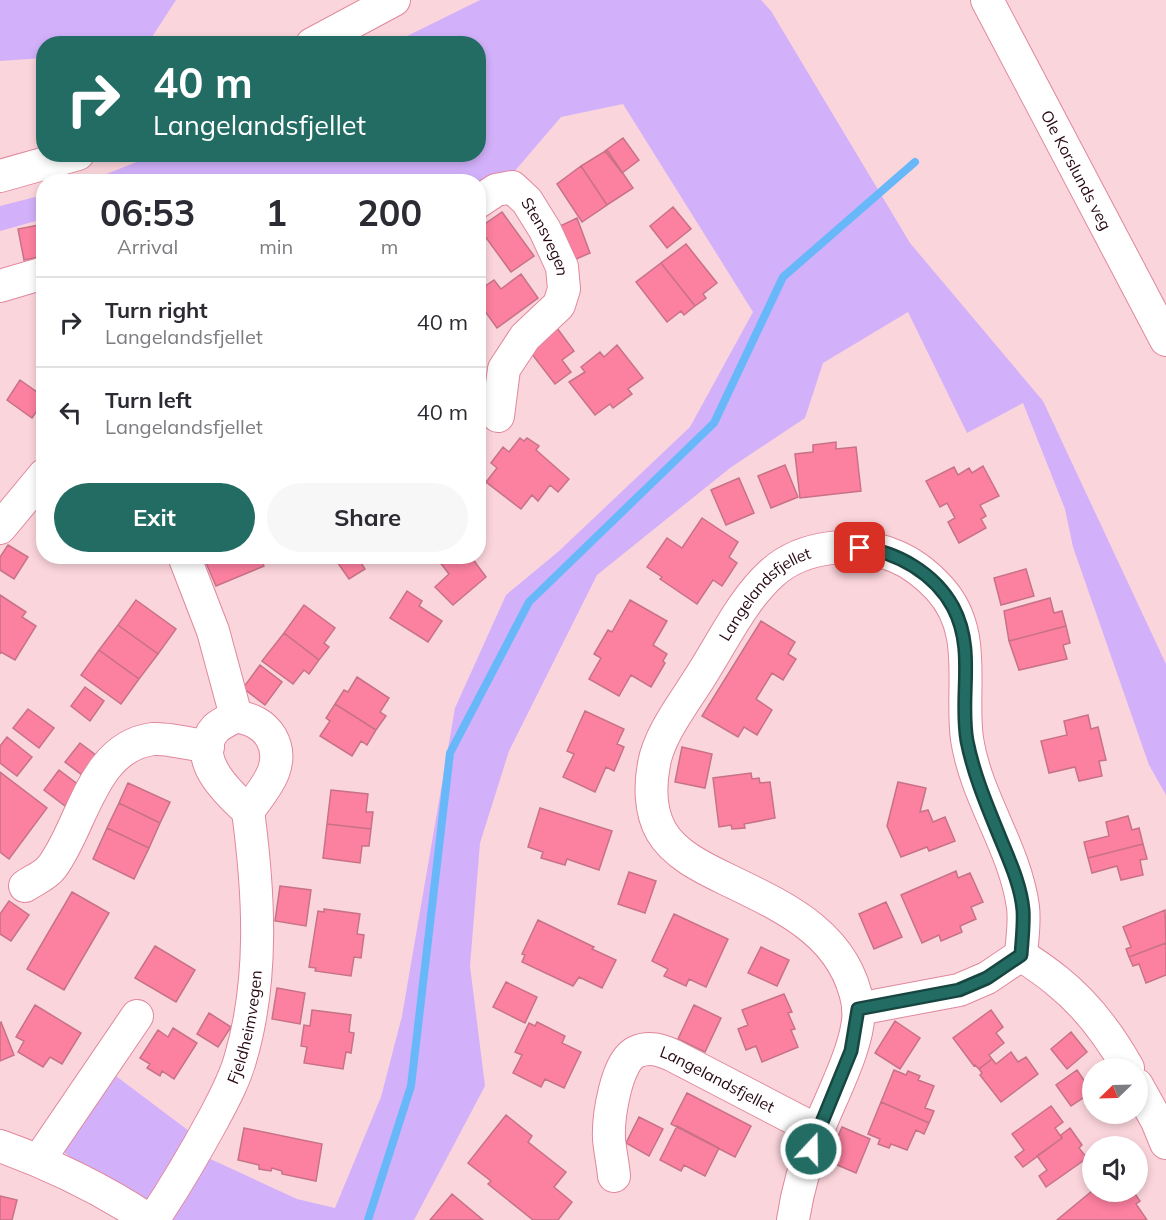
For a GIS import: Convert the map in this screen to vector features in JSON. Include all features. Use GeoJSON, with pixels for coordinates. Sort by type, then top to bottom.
{"type":"FeatureCollection","features":[{"type":"Feature","properties":{"kind":"street"},"geometry":{"type":"LineString","coordinates":[[327,36],[394,0]]}},
{"type":"Feature","properties":{"kind":"street","name":"Ole Korslunds veg"},"geometry":{"type":"LineString","coordinates":[[987,0],[1166,340]]}},
{"type":"Feature","properties":{"kind":"street"},"geometry":{"type":"LineString","coordinates":[[0,176],[50,162]]}},
{"type":"Feature","properties":{"kind":"street","name":"Stensvegen"},"geometry":{"type":"LineString","coordinates":[[486,197],[496,190],[512,188],[527,201],[545,230],[562,267],[564,289],[559,305],[525,337],[504,369],[498,416]]}},
{"type":"Feature","properties":{"kind":"street"},"geometry":{"type":"LineString","coordinates":[[0,286],[36,275]]}},
{"type":"Feature","properties":{"kind":"street"},"geometry":{"type":"LineString","coordinates":[[0,528],[36,485]]}},
{"type":"Feature","properties":{"kind":"street","name":"Langelandsfjellet"},"geometry":{"type":"LineString","coordinates":[[793,1220],[798,1184],[851,1051],[858,1009],[850,978],[834,949],[811,925],[776,903],[705,870],[678,850],[661,831],[653,810],[651,786],[654,759],[666,733],[754,592],[774,571],[795,558],[821,550],[848,547],[872,549],[895,556],[920,570],[941,590],[952,607],[962,628],[967,656],[965,715],[967,741],[981,791],[1015,873],[1023,909],[1021,955]]}},
{"type":"Feature","properties":{"kind":"street"},"geometry":{"type":"LineString","coordinates":[[187,564],[213,631],[236,716]]}},
{"type":"Feature","properties":{"kind":"street"},"geometry":{"type":"LineString","coordinates":[[236,716],[248,718],[264,728],[270,735],[278,756],[267,783],[248,811],[223,787],[208,759],[208,747],[214,731],[236,716]]}},
{"type":"Feature","properties":{"kind":"street"},"geometry":{"type":"LineString","coordinates":[[25,886],[50,870],[66,845],[94,785],[111,762],[121,753],[133,746],[155,739],[208,747]]}},
{"type":"Feature","properties":{"kind":"street","name":"Fjeldheimvegen"},"geometry":{"type":"LineString","coordinates":[[151,1220],[191,1161],[231,1084],[247,1035],[254,999],[257,946],[253,849],[248,811]]}},
{"type":"Feature","properties":{"kind":"street"},"geometry":{"type":"LineString","coordinates":[[858,1009],[959,990],[987,978],[1021,955],[1057,981],[1088,1011],[1122,1058]]}},
{"type":"Feature","properties":{"kind":"street"},"geometry":{"type":"LineString","coordinates":[[39,1160],[137,1016]]}},
{"type":"Feature","properties":{"kind":"street","name":"Langelandsfjellet"},"geometry":{"type":"LineString","coordinates":[[614,1176],[609,1138],[614,1095],[623,1068],[631,1056],[650,1048],[672,1055],[818,1131]]}},
{"type":"Feature","properties":{"kind":"street"},"geometry":{"type":"LineString","coordinates":[[1148,1105],[1166,1143]]}},
{"type":"Feature","properties":{"kind":"street"},"geometry":{"type":"LineString","coordinates":[[0,1146],[39,1160],[109,1208],[151,1220]]}},
{"type":"Feature","properties":{"kind":"shaded area"},"geometry":{"type":"Polygon","coordinates":[[[0,0],[176,0],[153,36],[36,36],[36,58],[0,61],[0,0]]]}},
{"type":"Feature","properties":{"kind":"shaded area"},"geometry":{"type":"Polygon","coordinates":[[[480,0],[761,0],[771,11],[910,243],[1043,401],[1166,664],[1166,795],[1149,765],[1073,547],[1065,509],[1023,403],[967,433],[908,312],[823,363],[805,418],[730,468],[597,575],[509,751],[480,843],[470,966],[485,1086],[414,1220],[146,1220],[63,1151],[100,1064],[189,1131],[206,1157],[297,1199],[335,1208],[381,1097],[402,1016],[455,708],[506,595],[559,551],[690,427],[753,312],[623,104],[561,117],[486,205],[486,174],[106,174],[136,162],[486,162],[486,36],[407,36],[480,0]]]}},
{"type":"Feature","properties":{"kind":"shaded area"},"geometry":{"type":"Polygon","coordinates":[[[36,197],[36,221],[0,231],[0,206],[36,197]]]}},
{"type":"Feature","properties":{"kind":"building"},"geometry":{"type":"Polygon","coordinates":[[[623,138],[639,160],[622,173],[605,151],[623,138]]]}},
{"type":"Feature","properties":{"kind":"building"},"geometry":{"type":"Polygon","coordinates":[[[607,150],[633,188],[607,205],[581,166],[607,150]]]}},
{"type":"Feature","properties":{"kind":"building"},"geometry":{"type":"Polygon","coordinates":[[[581,166],[607,205],[582,222],[557,184],[581,166]]]}},
{"type":"Feature","properties":{"kind":"building"},"geometry":{"type":"Polygon","coordinates":[[[673,207],[691,229],[667,248],[650,226],[673,207]]]}},
{"type":"Feature","properties":{"kind":"building"},"geometry":{"type":"Polygon","coordinates":[[[502,212],[534,256],[511,272],[486,238],[486,223],[502,212]]]}},
{"type":"Feature","properties":{"kind":"building"},"geometry":{"type":"Polygon","coordinates":[[[577,218],[590,253],[574,260],[558,227],[577,218]]]}},
{"type":"Feature","properties":{"kind":"building"},"geometry":{"type":"Polygon","coordinates":[[[36,226],[36,258],[24,260],[18,229],[36,226]]]}},
{"type":"Feature","properties":{"kind":"building"},"geometry":{"type":"Polygon","coordinates":[[[686,244],[717,283],[703,294],[706,298],[695,306],[661,263],[686,244]]]}},
{"type":"Feature","properties":{"kind":"building"},"geometry":{"type":"Polygon","coordinates":[[[661,263],[695,306],[684,315],[681,311],[667,322],[636,282],[661,263]]]}},
{"type":"Feature","properties":{"kind":"building"},"geometry":{"type":"Polygon","coordinates":[[[521,274],[538,298],[497,328],[486,313],[486,286],[494,280],[501,289],[521,274]]]}},
{"type":"Feature","properties":{"kind":"building"},"geometry":{"type":"Polygon","coordinates":[[[557,328],[574,351],[562,360],[571,372],[555,384],[528,349],[557,328]]]}},
{"type":"Feature","properties":{"kind":"building"},"geometry":{"type":"Polygon","coordinates":[[[617,345],[643,378],[628,389],[632,394],[613,408],[610,404],[595,415],[569,382],[585,372],[581,367],[600,352],[604,357],[617,345]]]}},
{"type":"Feature","properties":{"kind":"building"},"geometry":{"type":"Polygon","coordinates":[[[20,380],[36,391],[36,412],[32,418],[7,400],[20,380]]]}},
{"type":"Feature","properties":{"kind":"building"},"geometry":{"type":"Polygon","coordinates":[[[520,438],[524,441],[527,438],[539,446],[536,450],[569,479],[558,492],[550,485],[538,501],[532,495],[521,509],[486,482],[497,468],[491,463],[503,447],[509,452],[520,438]]]}},
{"type":"Feature","properties":{"kind":"building"},"geometry":{"type":"Polygon","coordinates":[[[836,442],[836,449],[856,447],[861,491],[800,498],[795,454],[813,452],[813,445],[836,442]]]}},
{"type":"Feature","properties":{"kind":"building"},"geometry":{"type":"Polygon","coordinates":[[[785,465],[798,497],[771,508],[758,476],[785,465]]]}},
{"type":"Feature","properties":{"kind":"building"},"geometry":{"type":"Polygon","coordinates":[[[983,466],[999,496],[980,505],[986,516],[981,519],[986,528],[959,543],[948,522],[955,518],[947,503],[940,507],[926,481],[954,467],[958,475],[969,468],[972,473],[983,466]]]}},
{"type":"Feature","properties":{"kind":"building"},"geometry":{"type":"Polygon","coordinates":[[[739,478],[754,513],[726,525],[711,490],[739,478]]]}},
{"type":"Feature","properties":{"kind":"building"},"geometry":{"type":"Polygon","coordinates":[[[702,518],[738,542],[729,557],[737,563],[722,586],[713,580],[697,604],[660,579],[662,577],[647,567],[667,538],[682,548],[702,518]]]}},
{"type":"Feature","properties":{"kind":"building"},"geometry":{"type":"Polygon","coordinates":[[[8,545],[28,557],[14,579],[0,570],[0,557],[8,545]]]}},
{"type":"Feature","properties":{"kind":"building"},"geometry":{"type":"Polygon","coordinates":[[[206,564],[263,564],[264,566],[216,586],[206,564]]]}},
{"type":"Feature","properties":{"kind":"building"},"geometry":{"type":"Polygon","coordinates":[[[339,564],[362,564],[365,569],[349,579],[339,564]]]}},
{"type":"Feature","properties":{"kind":"building"},"geometry":{"type":"Polygon","coordinates":[[[441,564],[476,564],[486,577],[453,605],[435,587],[449,574],[441,564]]]}},
{"type":"Feature","properties":{"kind":"building"},"geometry":{"type":"Polygon","coordinates":[[[1026,569],[1034,596],[1001,605],[994,578],[1026,569]]]}},
{"type":"Feature","properties":{"kind":"building"},"geometry":{"type":"Polygon","coordinates":[[[407,591],[422,601],[419,606],[442,621],[428,642],[390,618],[407,591]]]}},
{"type":"Feature","properties":{"kind":"building"},"geometry":{"type":"Polygon","coordinates":[[[0,595],[26,612],[22,617],[36,626],[15,660],[1,652],[0,654],[0,595]]]}},
{"type":"Feature","properties":{"kind":"building"},"geometry":{"type":"Polygon","coordinates":[[[1050,598],[1054,613],[1062,611],[1066,626],[1009,641],[1004,611],[1050,598]]]}},
{"type":"Feature","properties":{"kind":"building"},"geometry":{"type":"Polygon","coordinates":[[[136,600],[176,629],[158,654],[118,625],[136,600]]]}},
{"type":"Feature","properties":{"kind":"building"},"geometry":{"type":"Polygon","coordinates":[[[630,600],[667,621],[653,645],[667,654],[663,661],[665,663],[651,687],[631,675],[619,696],[589,679],[601,658],[594,654],[608,630],[612,632],[630,600]]]}},
{"type":"Feature","properties":{"kind":"building"},"geometry":{"type":"Polygon","coordinates":[[[304,605],[335,628],[324,643],[329,647],[319,660],[284,633],[304,605]]]}},
{"type":"Feature","properties":{"kind":"building"},"geometry":{"type":"Polygon","coordinates":[[[761,621],[795,642],[788,654],[796,659],[783,680],[772,673],[756,699],[772,710],[757,735],[744,727],[738,737],[702,716],[761,621]]]}},
{"type":"Feature","properties":{"kind":"building"},"geometry":{"type":"Polygon","coordinates":[[[118,625],[158,654],[139,679],[99,650],[118,625]]]}},
{"type":"Feature","properties":{"kind":"building"},"geometry":{"type":"Polygon","coordinates":[[[1066,626],[1070,643],[1063,645],[1067,659],[1019,670],[1009,641],[1066,626]]]}},
{"type":"Feature","properties":{"kind":"building"},"geometry":{"type":"Polygon","coordinates":[[[284,633],[319,660],[309,674],[304,670],[293,684],[262,661],[284,633]]]}},
{"type":"Feature","properties":{"kind":"building"},"geometry":{"type":"Polygon","coordinates":[[[99,650],[139,679],[121,704],[81,675],[99,650]]]}},
{"type":"Feature","properties":{"kind":"building"},"geometry":{"type":"Polygon","coordinates":[[[260,665],[282,682],[265,705],[243,688],[260,665]]]}},
{"type":"Feature","properties":{"kind":"building"},"geometry":{"type":"Polygon","coordinates":[[[357,677],[389,698],[380,712],[386,716],[376,730],[335,704],[344,690],[348,692],[357,677]]]}},
{"type":"Feature","properties":{"kind":"building"},"geometry":{"type":"Polygon","coordinates":[[[85,687],[104,701],[90,721],[71,706],[85,687]]]}},
{"type":"Feature","properties":{"kind":"building"},"geometry":{"type":"Polygon","coordinates":[[[335,704],[376,730],[367,745],[361,741],[352,756],[320,736],[330,721],[326,718],[335,704]]]}},
{"type":"Feature","properties":{"kind":"building"},"geometry":{"type":"Polygon","coordinates":[[[28,709],[54,728],[39,748],[13,728],[28,709]]]}},
{"type":"Feature","properties":{"kind":"building"},"geometry":{"type":"Polygon","coordinates":[[[585,711],[624,729],[617,744],[624,747],[614,771],[606,767],[595,792],[563,777],[574,754],[567,751],[585,711]]]}},
{"type":"Feature","properties":{"kind":"building"},"geometry":{"type":"Polygon","coordinates":[[[1088,715],[1091,729],[1098,727],[1106,760],[1099,761],[1102,776],[1079,781],[1075,767],[1049,773],[1041,741],[1067,735],[1064,721],[1088,715]]]}},
{"type":"Feature","properties":{"kind":"building"},"geometry":{"type":"Polygon","coordinates":[[[7,737],[32,757],[17,776],[0,763],[0,746],[7,737]]]}},
{"type":"Feature","properties":{"kind":"building"},"geometry":{"type":"Polygon","coordinates":[[[80,743],[101,759],[86,778],[65,762],[80,743]]]}},
{"type":"Feature","properties":{"kind":"building"},"geometry":{"type":"Polygon","coordinates":[[[682,747],[712,754],[705,788],[675,782],[682,747]]]}},
{"type":"Feature","properties":{"kind":"building"},"geometry":{"type":"Polygon","coordinates":[[[59,770],[80,786],[65,806],[44,790],[59,770]]]}},
{"type":"Feature","properties":{"kind":"building"},"geometry":{"type":"Polygon","coordinates":[[[0,772],[47,808],[9,859],[0,852],[0,772]]]}},
{"type":"Feature","properties":{"kind":"building"},"geometry":{"type":"Polygon","coordinates":[[[751,773],[752,779],[759,778],[760,783],[770,782],[775,818],[744,824],[745,828],[732,829],[731,825],[719,827],[713,778],[751,773]]]}},
{"type":"Feature","properties":{"kind":"building"},"geometry":{"type":"Polygon","coordinates":[[[898,782],[926,788],[920,812],[928,810],[933,822],[945,817],[955,841],[929,851],[927,847],[901,857],[887,826],[898,782]]]}},
{"type":"Feature","properties":{"kind":"building"},"geometry":{"type":"Polygon","coordinates":[[[128,783],[170,802],[160,823],[119,803],[128,783]]]}},
{"type":"Feature","properties":{"kind":"building"},"geometry":{"type":"Polygon","coordinates":[[[331,790],[368,794],[366,812],[373,812],[371,829],[327,824],[331,790]]]}},
{"type":"Feature","properties":{"kind":"building"},"geometry":{"type":"Polygon","coordinates":[[[119,803],[160,823],[149,848],[107,828],[119,803]]]}},
{"type":"Feature","properties":{"kind":"building"},"geometry":{"type":"Polygon","coordinates":[[[540,808],[612,831],[599,870],[567,859],[565,865],[541,858],[543,852],[528,847],[540,808]]]}},
{"type":"Feature","properties":{"kind":"building"},"geometry":{"type":"Polygon","coordinates":[[[1128,816],[1132,830],[1139,828],[1143,844],[1088,858],[1084,842],[1109,836],[1106,822],[1128,816]]]}},
{"type":"Feature","properties":{"kind":"building"},"geometry":{"type":"Polygon","coordinates":[[[327,824],[371,829],[369,846],[362,846],[360,863],[323,858],[327,824]]]}},
{"type":"Feature","properties":{"kind":"building"},"geometry":{"type":"Polygon","coordinates":[[[107,828],[149,848],[134,879],[93,859],[107,828]]]}},
{"type":"Feature","properties":{"kind":"building"},"geometry":{"type":"Polygon","coordinates":[[[1143,844],[1147,859],[1140,860],[1143,875],[1121,880],[1117,866],[1092,873],[1088,858],[1143,844]]]}},
{"type":"Feature","properties":{"kind":"building"},"geometry":{"type":"Polygon","coordinates":[[[956,871],[958,878],[970,873],[983,902],[971,907],[976,919],[960,926],[962,932],[941,941],[939,935],[922,943],[901,895],[956,871]]]}},
{"type":"Feature","properties":{"kind":"building"},"geometry":{"type":"Polygon","coordinates":[[[629,872],[656,881],[645,913],[618,904],[629,872]]]}},
{"type":"Feature","properties":{"kind":"building"},"geometry":{"type":"Polygon","coordinates":[[[280,886],[311,890],[306,926],[275,921],[280,886]]]}},
{"type":"Feature","properties":{"kind":"building"},"geometry":{"type":"Polygon","coordinates":[[[72,892],[109,913],[64,990],[27,969],[72,892]]]}},
{"type":"Feature","properties":{"kind":"building"},"geometry":{"type":"Polygon","coordinates":[[[9,901],[29,915],[11,941],[0,934],[0,914],[9,901]]]}},
{"type":"Feature","properties":{"kind":"building"},"geometry":{"type":"Polygon","coordinates":[[[886,902],[902,937],[874,949],[859,914],[886,902]]]}},
{"type":"Feature","properties":{"kind":"building"},"geometry":{"type":"Polygon","coordinates":[[[324,909],[360,914],[357,934],[364,935],[361,958],[354,957],[351,976],[315,971],[316,968],[309,967],[318,911],[324,912],[324,909]]]}},
{"type":"Feature","properties":{"kind":"building"},"geometry":{"type":"Polygon","coordinates":[[[1165,910],[1166,943],[1129,957],[1126,949],[1131,947],[1123,927],[1165,910]]]}},
{"type":"Feature","properties":{"kind":"building"},"geometry":{"type":"Polygon","coordinates":[[[674,914],[728,939],[706,987],[689,979],[686,986],[664,976],[668,969],[652,961],[674,914]]]}},
{"type":"Feature","properties":{"kind":"building"},"geometry":{"type":"Polygon","coordinates":[[[538,920],[616,960],[602,988],[579,977],[573,986],[522,962],[525,955],[522,954],[538,920]]]}},
{"type":"Feature","properties":{"kind":"building"},"geometry":{"type":"Polygon","coordinates":[[[1166,943],[1166,975],[1146,983],[1139,964],[1133,966],[1129,957],[1166,943]]]}},
{"type":"Feature","properties":{"kind":"building"},"geometry":{"type":"Polygon","coordinates":[[[155,946],[195,970],[176,1002],[135,978],[155,946]]]}},
{"type":"Feature","properties":{"kind":"building"},"geometry":{"type":"Polygon","coordinates":[[[761,947],[789,960],[777,986],[748,973],[761,947]]]}},
{"type":"Feature","properties":{"kind":"building"},"geometry":{"type":"Polygon","coordinates":[[[506,982],[537,997],[525,1023],[493,1007],[506,982]]]}},
{"type":"Feature","properties":{"kind":"building"},"geometry":{"type":"Polygon","coordinates":[[[277,988],[305,993],[300,1024],[272,1019],[277,988]]]}},
{"type":"Feature","properties":{"kind":"building"},"geometry":{"type":"Polygon","coordinates":[[[784,994],[792,1012],[788,1013],[795,1029],[791,1030],[798,1047],[762,1062],[756,1046],[746,1050],[738,1029],[748,1025],[742,1010],[784,994]]]}},
{"type":"Feature","properties":{"kind":"building"},"geometry":{"type":"Polygon","coordinates":[[[35,1005],[81,1033],[62,1064],[50,1057],[43,1067],[18,1052],[24,1041],[16,1037],[35,1005]]]}},
{"type":"Feature","properties":{"kind":"building"},"geometry":{"type":"Polygon","coordinates":[[[694,1005],[721,1018],[705,1052],[678,1039],[694,1005]]]}},
{"type":"Feature","properties":{"kind":"building"},"geometry":{"type":"Polygon","coordinates":[[[312,1010],[351,1015],[349,1032],[354,1033],[351,1053],[346,1052],[343,1069],[304,1063],[307,1047],[301,1046],[304,1025],[310,1026],[312,1010]]]}},
{"type":"Feature","properties":{"kind":"building"},"geometry":{"type":"Polygon","coordinates":[[[991,1010],[1003,1027],[996,1033],[1004,1043],[989,1055],[992,1059],[979,1069],[974,1066],[953,1038],[991,1010]]]}},
{"type":"Feature","properties":{"kind":"building"},"geometry":{"type":"Polygon","coordinates":[[[209,1013],[231,1027],[218,1047],[197,1034],[209,1013]]]}},
{"type":"Feature","properties":{"kind":"building"},"geometry":{"type":"Polygon","coordinates":[[[895,1021],[920,1038],[900,1069],[875,1053],[895,1021]]]}},
{"type":"Feature","properties":{"kind":"building"},"geometry":{"type":"Polygon","coordinates":[[[537,1022],[565,1036],[562,1043],[581,1052],[564,1088],[545,1079],[541,1087],[513,1073],[522,1055],[515,1052],[529,1023],[535,1026],[537,1022]]]}},
{"type":"Feature","properties":{"kind":"building"},"geometry":{"type":"Polygon","coordinates":[[[0,1023],[14,1055],[0,1061],[0,1023]]]}},
{"type":"Feature","properties":{"kind":"building"},"geometry":{"type":"Polygon","coordinates":[[[173,1028],[197,1043],[174,1079],[162,1071],[160,1076],[147,1068],[150,1064],[140,1058],[158,1030],[168,1037],[173,1028]]]}},
{"type":"Feature","properties":{"kind":"building"},"geometry":{"type":"Polygon","coordinates":[[[1071,1032],[1087,1052],[1067,1069],[1051,1049],[1071,1032]]]}},
{"type":"Feature","properties":{"kind":"building"},"geometry":{"type":"Polygon","coordinates":[[[1011,1052],[1018,1062],[1026,1057],[1038,1074],[1001,1102],[980,1075],[982,1073],[979,1069],[992,1059],[996,1064],[1011,1052]]]}},
{"type":"Feature","properties":{"kind":"building"},"geometry":{"type":"Polygon","coordinates":[[[894,1070],[906,1075],[908,1071],[920,1076],[918,1080],[934,1086],[925,1108],[934,1111],[929,1123],[881,1102],[894,1070]]]}},
{"type":"Feature","properties":{"kind":"building"},"geometry":{"type":"Polygon","coordinates":[[[1077,1070],[1082,1077],[1082,1099],[1071,1106],[1056,1085],[1077,1070]]]}},
{"type":"Feature","properties":{"kind":"building"},"geometry":{"type":"Polygon","coordinates":[[[687,1093],[751,1126],[735,1157],[671,1124],[687,1093]]]}},
{"type":"Feature","properties":{"kind":"building"},"geometry":{"type":"Polygon","coordinates":[[[881,1102],[929,1123],[924,1134],[916,1130],[907,1150],[891,1144],[889,1148],[878,1144],[880,1139],[868,1134],[881,1102]]]}},
{"type":"Feature","properties":{"kind":"building"},"geometry":{"type":"Polygon","coordinates":[[[1051,1106],[1063,1122],[1055,1128],[1062,1138],[1023,1167],[1015,1157],[1024,1150],[1012,1134],[1051,1106]]]}},
{"type":"Feature","properties":{"kind":"building"},"geometry":{"type":"Polygon","coordinates":[[[506,1115],[532,1136],[528,1142],[566,1172],[554,1187],[572,1202],[558,1220],[533,1220],[488,1184],[491,1181],[468,1163],[506,1115]]]}},
{"type":"Feature","properties":{"kind":"building"},"geometry":{"type":"Polygon","coordinates":[[[639,1117],[663,1129],[649,1156],[626,1143],[639,1117]]]}},
{"type":"Feature","properties":{"kind":"building"},"geometry":{"type":"Polygon","coordinates":[[[677,1126],[719,1148],[705,1176],[684,1165],[681,1171],[660,1160],[677,1126]]]}},
{"type":"Feature","properties":{"kind":"building"},"geometry":{"type":"Polygon","coordinates":[[[842,1127],[870,1139],[856,1173],[828,1161],[842,1127]]]}},
{"type":"Feature","properties":{"kind":"building"},"geometry":{"type":"Polygon","coordinates":[[[244,1128],[322,1144],[316,1181],[282,1174],[282,1171],[272,1168],[271,1171],[259,1169],[259,1165],[238,1160],[244,1128]]]}},
{"type":"Feature","properties":{"kind":"building"},"geometry":{"type":"Polygon","coordinates":[[[1070,1128],[1082,1145],[1079,1148],[1082,1152],[1082,1162],[1046,1187],[1039,1176],[1047,1170],[1037,1156],[1062,1138],[1061,1135],[1070,1128]]]}},
{"type":"Feature","properties":{"kind":"building"},"geometry":{"type":"Polygon","coordinates":[[[452,1194],[483,1220],[430,1220],[452,1194]]]}},
{"type":"Feature","properties":{"kind":"building"},"geometry":{"type":"Polygon","coordinates":[[[0,1196],[17,1200],[12,1220],[0,1220],[0,1196]]]}},
{"type":"Feature","properties":{"kind":"building"},"geometry":{"type":"Polygon","coordinates":[[[1082,1199],[1082,1202],[1139,1202],[1136,1204],[1147,1220],[1057,1220],[1082,1199]]]}},
{"type":"Feature","properties":{"kind":"waterway"},"geometry":{"type":"LineString","coordinates":[[368,1220],[411,1086],[450,753],[529,602],[714,423],[783,277],[915,162]]}},
{"type":"Feature","properties":{"kind":"route"},"geometry":{"type":"LineString","coordinates":[[811,1149],[851,1051],[858,1009],[959,990],[987,978],[1021,955],[1023,909],[1015,873],[981,791],[967,741],[965,715],[967,656],[962,628],[941,590],[920,570],[895,556],[860,548]]}}]}
